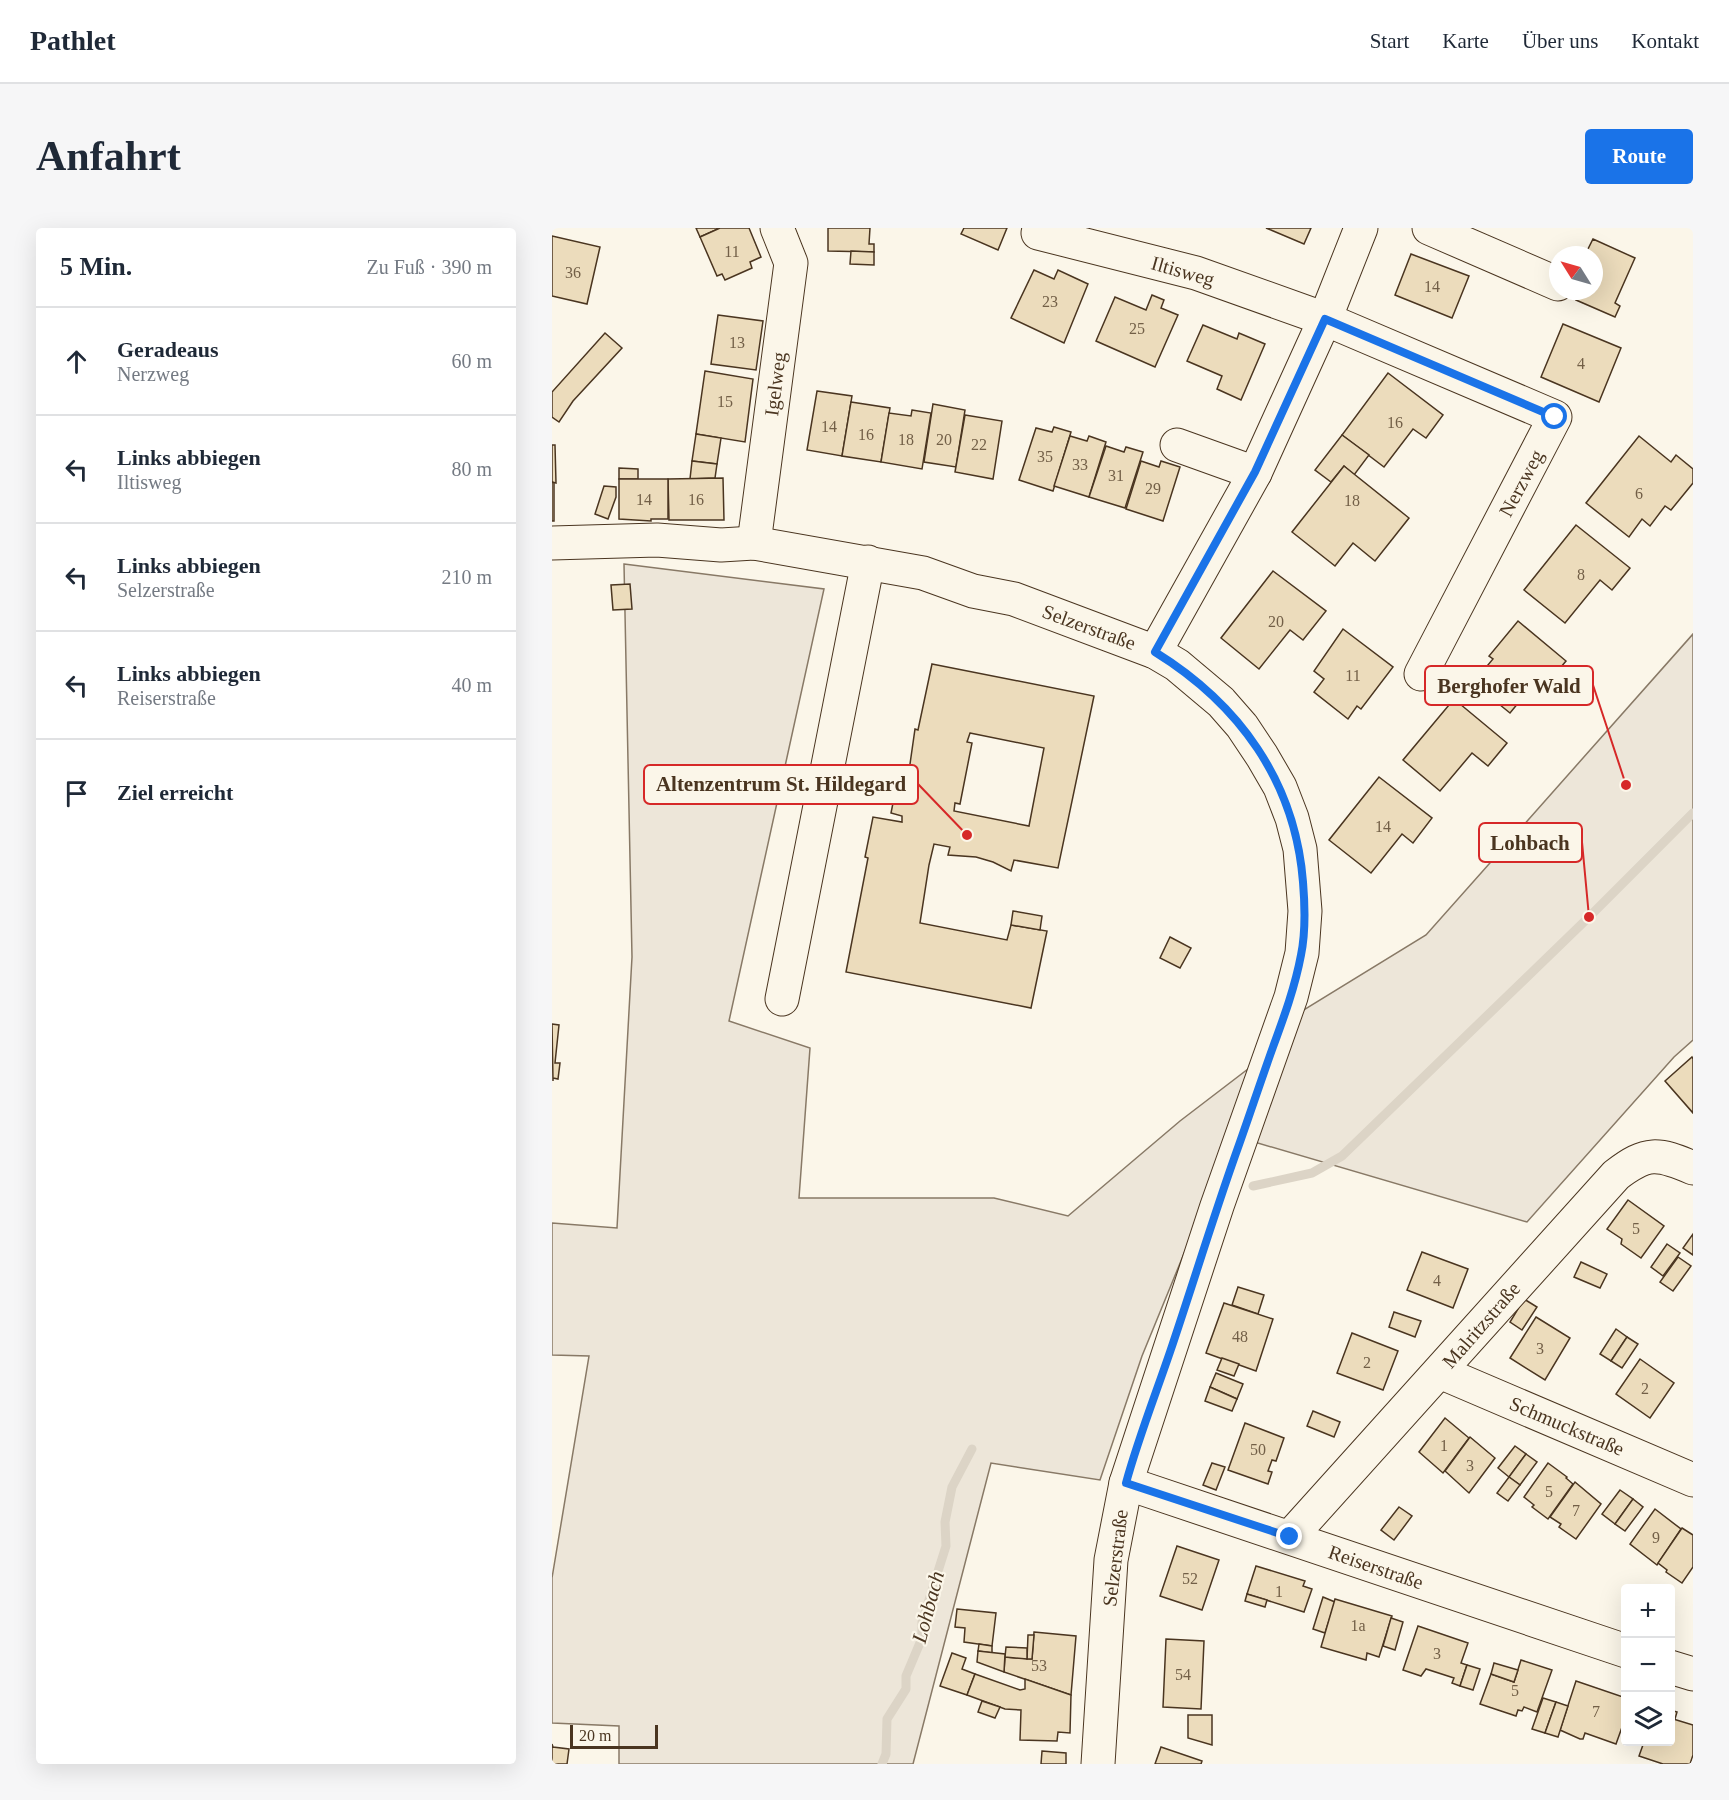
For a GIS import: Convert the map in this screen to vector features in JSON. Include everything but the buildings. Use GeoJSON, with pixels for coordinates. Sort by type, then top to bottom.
{"type":"FeatureCollection","features":[{"type":"Feature","properties":{"kind":"street","name":"Igelweg"},"geometry":{"type":"LineString","coordinates":[[754,543],[791,263],[777,228]]}},
{"type":"Feature","properties":{"kind":"street"},"geometry":{"type":"LineString","coordinates":[[1155,652],[1255,472],[1325,319],[1361,228]]}},
{"type":"Feature","properties":{"kind":"street"},"geometry":{"type":"LineString","coordinates":[[1429,228],[1549,280]]}},
{"type":"Feature","properties":{"kind":"street","name":"Iltisweg"},"geometry":{"type":"LineString","coordinates":[[1038,233],[1196,273],[1325,319]]}},
{"type":"Feature","properties":{"kind":"street","name":"Nerzweg"},"geometry":{"type":"LineString","coordinates":[[1325,319],[1555,417],[1421,674]]}},
{"type":"Feature","properties":{"kind":"street"},"geometry":{"type":"LineString","coordinates":[[1177,445],[1255,472]]}},
{"type":"Feature","properties":{"kind":"street","name":"Selzerstraße"},"geometry":{"type":"LineString","coordinates":[[552,543],[591,540],[657,540],[721,545],[754,543],[923,573],[973,591],[1014,599],[1155,652],[1190,676],[1221,702],[1242,726],[1280,787],[1292,818],[1300,849],[1305,911],[1302,953],[1291,997],[1217,1206],[1126,1483],[1112,1560],[1098,1764]]}},
{"type":"Feature","properties":{"kind":"street"},"geometry":{"type":"LineString","coordinates":[[782,999],[868,562]]}},
{"type":"Feature","properties":{"kind":"street","name":"Malritzstraße"},"geometry":{"type":"LineString","coordinates":[[1290,1537],[1616,1175],[1641,1159],[1656,1156],[1671,1158],[1693,1168]]}},
{"type":"Feature","properties":{"kind":"street","name":"Schmuckstraße"},"geometry":{"type":"LineString","coordinates":[[1440,1372],[1693,1480]]}},
{"type":"Feature","properties":{"kind":"street","name":"Reiserstraße"},"geometry":{"type":"LineString","coordinates":[[1126,1483],[1621,1649]]}},
{"type":"Feature","properties":{"kind":"street"},"geometry":{"type":"LineString","coordinates":[[1675,1667],[1693,1674]]}},
{"type":"Feature","properties":{"kind":"shaded area"},"geometry":{"type":"Polygon","coordinates":[[[624,564],[824,589],[729,1021],[810,1048],[799,1198],[994,1198],[1068,1216],[1180,1121],[1265,1056],[1142,1356],[1100,1480],[991,1463],[913,1764],[619,1764],[619,1726],[552,1723],[552,1578],[589,1356],[552,1355],[552,1223],[617,1228],[632,957],[624,564]]]}},
{"type":"Feature","properties":{"kind":"shaded area"},"geometry":{"type":"Polygon","coordinates":[[[1693,634],[1693,1040],[1674,1057],[1527,1222],[1251,1141],[1289,1019],[1426,935],[1693,634]]]}},
{"type":"Feature","properties":{"kind":"waterway","name":"Lohbach"},"geometry":{"type":"LineString","coordinates":[[1253,1186],[1312,1173],[1342,1156],[1693,813]]}},
{"type":"Feature","properties":{"kind":"waterway","name":"Lohbach"},"geometry":{"type":"LineString","coordinates":[[882,1764],[886,1754],[887,1719],[906,1689],[906,1676],[922,1638],[922,1622],[946,1546],[945,1522],[952,1487],[972,1449]]}},
{"type":"Feature","properties":{"kind":"place","name":"Berghofer Wald"},"geometry":{"type":"Point","coordinates":[1626,785]}},
{"type":"Feature","properties":{"kind":"place","name":"Altenzentrum St. Hildegard"},"geometry":{"type":"Point","coordinates":[967,835]}},
{"type":"Feature","properties":{"kind":"place","name":"Lohbach"},"geometry":{"type":"Point","coordinates":[1589,917]}},
{"type":"Feature","properties":{"kind":"route"},"geometry":{"type":"LineString","coordinates":[[1290,1537],[1126,1483],[1217,1206],[1291,997],[1302,953],[1305,911],[1300,849],[1292,818],[1280,787],[1242,726],[1221,702],[1177,665],[1155,652],[1255,472],[1325,319],[1555,417]]}}]}
